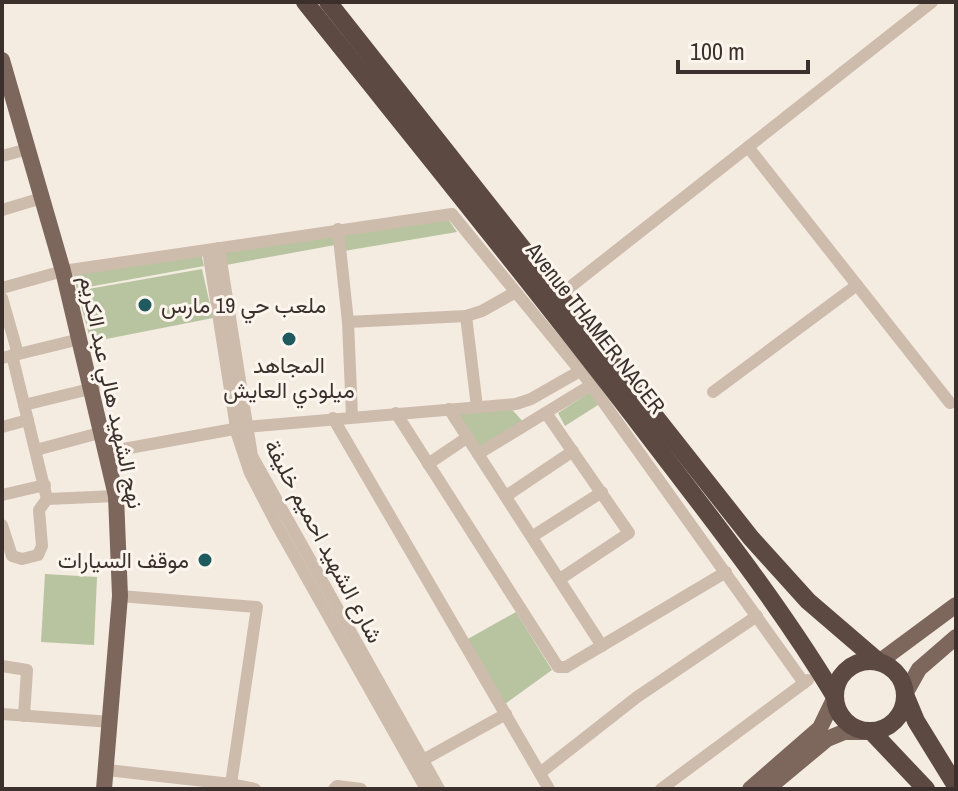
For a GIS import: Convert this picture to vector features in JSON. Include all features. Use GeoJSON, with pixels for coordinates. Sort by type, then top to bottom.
{"type":"FeatureCollection","features":[{"type":"Feature","properties":{"kind":"highway","name":"Avenue THAMER NACER"},"geometry":{"type":"LineString","coordinates":[[305,2],[551,309],[796,634],[834,697]]}},
{"type":"Feature","properties":{"kind":"highway","name":"Avenue THAMER NACER"},"geometry":{"type":"LineString","coordinates":[[328,2],[769,560],[829,621],[879,662]]}},
{"type":"Feature","properties":{"kind":"highway"},"geometry":{"type":"LineString","coordinates":[[926,789],[870,732],[845,721],[834,697],[841,675],[849,667],[858,662],[879,662],[898,675],[916,721],[956,786]]}},
{"type":"Feature","properties":{"kind":"highway"},"geometry":{"type":"LineString","coordinates":[[870,732],[891,724],[899,717],[906,695]]}},
{"type":"Feature","properties":{"kind":"main road","name":"نهج الشهيد هالي عبد الكريم"},"geometry":{"type":"LineString","coordinates":[[2,60],[8,102],[28,149],[94,388],[116,496],[120,596],[104,789]]}},
{"type":"Feature","properties":{"kind":"main road"},"geometry":{"type":"LineString","coordinates":[[879,662],[956,605]]}},
{"type":"Feature","properties":{"kind":"main road"},"geometry":{"type":"LineString","coordinates":[[906,695],[919,669],[956,637]]}},
{"type":"Feature","properties":{"kind":"main road"},"geometry":{"type":"LineString","coordinates":[[750,789],[820,728],[834,697]]}},
{"type":"Feature","properties":{"kind":"main road"},"geometry":{"type":"LineString","coordinates":[[767,789],[827,739],[844,732],[870,732]]}},
{"type":"Feature","properties":{"kind":"street"},"geometry":{"type":"LineString","coordinates":[[560,295],[932,2]]}},
{"type":"Feature","properties":{"kind":"street"},"geometry":{"type":"LineString","coordinates":[[748,147],[950,403]]}},
{"type":"Feature","properties":{"kind":"street"},"geometry":{"type":"LineString","coordinates":[[2,156],[28,149]]}},
{"type":"Feature","properties":{"kind":"street"},"geometry":{"type":"LineString","coordinates":[[2,210],[42,198]]}},
{"type":"Feature","properties":{"kind":"street"},"geometry":{"type":"LineString","coordinates":[[2,288],[63,271],[452,214],[591,385],[804,683]]}},
{"type":"Feature","properties":{"kind":"street"},"geometry":{"type":"LineString","coordinates":[[338,229],[348,322],[352,416]]}},
{"type":"Feature","properties":{"kind":"street","name":"شارع الشهيد احميم خليفة"},"geometry":{"type":"LineString","coordinates":[[214,249],[240,428],[250,473],[426,789]]}},
{"type":"Feature","properties":{"kind":"street"},"geometry":{"type":"LineString","coordinates":[[713,392],[857,285]]}},
{"type":"Feature","properties":{"kind":"street"},"geometry":{"type":"LineString","coordinates":[[348,322],[466,316],[482,311],[514,293]]}},
{"type":"Feature","properties":{"kind":"street"},"geometry":{"type":"LineString","coordinates":[[2,301],[11,356],[47,499],[39,510],[42,546],[38,555],[22,559],[12,556],[2,525]]}},
{"type":"Feature","properties":{"kind":"street"},"geometry":{"type":"LineString","coordinates":[[466,316],[477,407]]}},
{"type":"Feature","properties":{"kind":"street"},"geometry":{"type":"LineString","coordinates":[[11,356],[80,339]]}},
{"type":"Feature","properties":{"kind":"street"},"geometry":{"type":"LineString","coordinates":[[107,452],[240,428],[525,402],[580,371]]}},
{"type":"Feature","properties":{"kind":"street"},"geometry":{"type":"LineString","coordinates":[[478,454],[591,385]]}},
{"type":"Feature","properties":{"kind":"street"},"geometry":{"type":"LineString","coordinates":[[24,405],[94,388]]}},
{"type":"Feature","properties":{"kind":"street"},"geometry":{"type":"LineString","coordinates":[[449,409],[602,646]]}},
{"type":"Feature","properties":{"kind":"street"},"geometry":{"type":"LineString","coordinates":[[396,413],[552,662],[566,667],[726,572]]}},
{"type":"Feature","properties":{"kind":"street"},"geometry":{"type":"LineString","coordinates":[[546,413],[628,529],[628,535],[560,579]]}},
{"type":"Feature","properties":{"kind":"street"},"geometry":{"type":"LineString","coordinates":[[333,418],[549,789]]}},
{"type":"Feature","properties":{"kind":"street"},"geometry":{"type":"LineString","coordinates":[[2,427],[28,420]]}},
{"type":"Feature","properties":{"kind":"street","name":"شارع الشهيد احميم خليفة"},"geometry":{"type":"LineString","coordinates":[[240,428],[252,456],[439,789]]}},
{"type":"Feature","properties":{"kind":"street"},"geometry":{"type":"LineString","coordinates":[[36,450],[103,432]]}},
{"type":"Feature","properties":{"kind":"street"},"geometry":{"type":"LineString","coordinates":[[428,464],[468,437]]}},
{"type":"Feature","properties":{"kind":"street"},"geometry":{"type":"LineString","coordinates":[[506,496],[573,451]]}},
{"type":"Feature","properties":{"kind":"street"},"geometry":{"type":"LineString","coordinates":[[2,495],[45,485]]}},
{"type":"Feature","properties":{"kind":"street"},"geometry":{"type":"LineString","coordinates":[[533,536],[602,492]]}},
{"type":"Feature","properties":{"kind":"street"},"geometry":{"type":"LineString","coordinates":[[47,499],[116,496]]}},
{"type":"Feature","properties":{"kind":"street"},"geometry":{"type":"LineString","coordinates":[[120,596],[257,607],[231,784]]}},
{"type":"Feature","properties":{"kind":"street"},"geometry":{"type":"LineString","coordinates":[[540,773],[637,697],[757,616]]}},
{"type":"Feature","properties":{"kind":"street"},"geometry":{"type":"LineString","coordinates":[[2,666],[27,670],[24,716]]}},
{"type":"Feature","properties":{"kind":"street"},"geometry":{"type":"LineString","coordinates":[[661,789],[820,672]]}},
{"type":"Feature","properties":{"kind":"street"},"geometry":{"type":"LineString","coordinates":[[2,714],[111,722]]}},
{"type":"Feature","properties":{"kind":"street"},"geometry":{"type":"LineString","coordinates":[[423,760],[506,714]]}},
{"type":"Feature","properties":{"kind":"street"},"geometry":{"type":"LineString","coordinates":[[107,770],[255,789]]}},
{"type":"Feature","properties":{"kind":"street"},"geometry":{"type":"LineString","coordinates":[[334,789],[337,786],[361,789]]}},
{"type":"Feature","properties":{"kind":"green space"},"geometry":{"type":"Polygon","coordinates":[[[446,216],[457,232],[344,251],[340,232],[446,216]]]}},
{"type":"Feature","properties":{"kind":"green space"},"geometry":{"type":"Polygon","coordinates":[[[332,231],[335,245],[226,265],[223,250],[332,231]]]}},
{"type":"Feature","properties":{"kind":"green space"},"geometry":{"type":"Polygon","coordinates":[[[201,253],[204,266],[77,289],[73,273],[201,253]]]}},
{"type":"Feature","properties":{"kind":"green space","name":"ملعب حي 19 مارس"},"geometry":{"type":"Polygon","coordinates":[[[202,269],[213,318],[91,342],[77,291],[202,269]]]}},
{"type":"Feature","properties":{"kind":"green space"},"geometry":{"type":"Polygon","coordinates":[[[590,392],[598,405],[565,426],[558,413],[590,392]]]}},
{"type":"Feature","properties":{"kind":"green space"},"geometry":{"type":"Polygon","coordinates":[[[508,405],[526,425],[479,451],[455,414],[508,405]]]}},
{"type":"Feature","properties":{"kind":"green space"},"geometry":{"type":"Polygon","coordinates":[[[45,574],[97,577],[94,645],[41,642],[45,574]]]}},
{"type":"Feature","properties":{"kind":"green space"},"geometry":{"type":"Polygon","coordinates":[[[516,612],[552,670],[505,704],[466,640],[516,612]]]}},
{"type":"Feature","properties":{"kind":"place","name":"ملعب حي 19 مارس"},"geometry":{"type":"Point","coordinates":[145,305]}},
{"type":"Feature","properties":{"kind":"place","name":"المجاهد ميلودي العايش"},"geometry":{"type":"Point","coordinates":[289,339]}},
{"type":"Feature","properties":{"kind":"place","name":"موقف السيارات"},"geometry":{"type":"Point","coordinates":[205,560]}}]}
